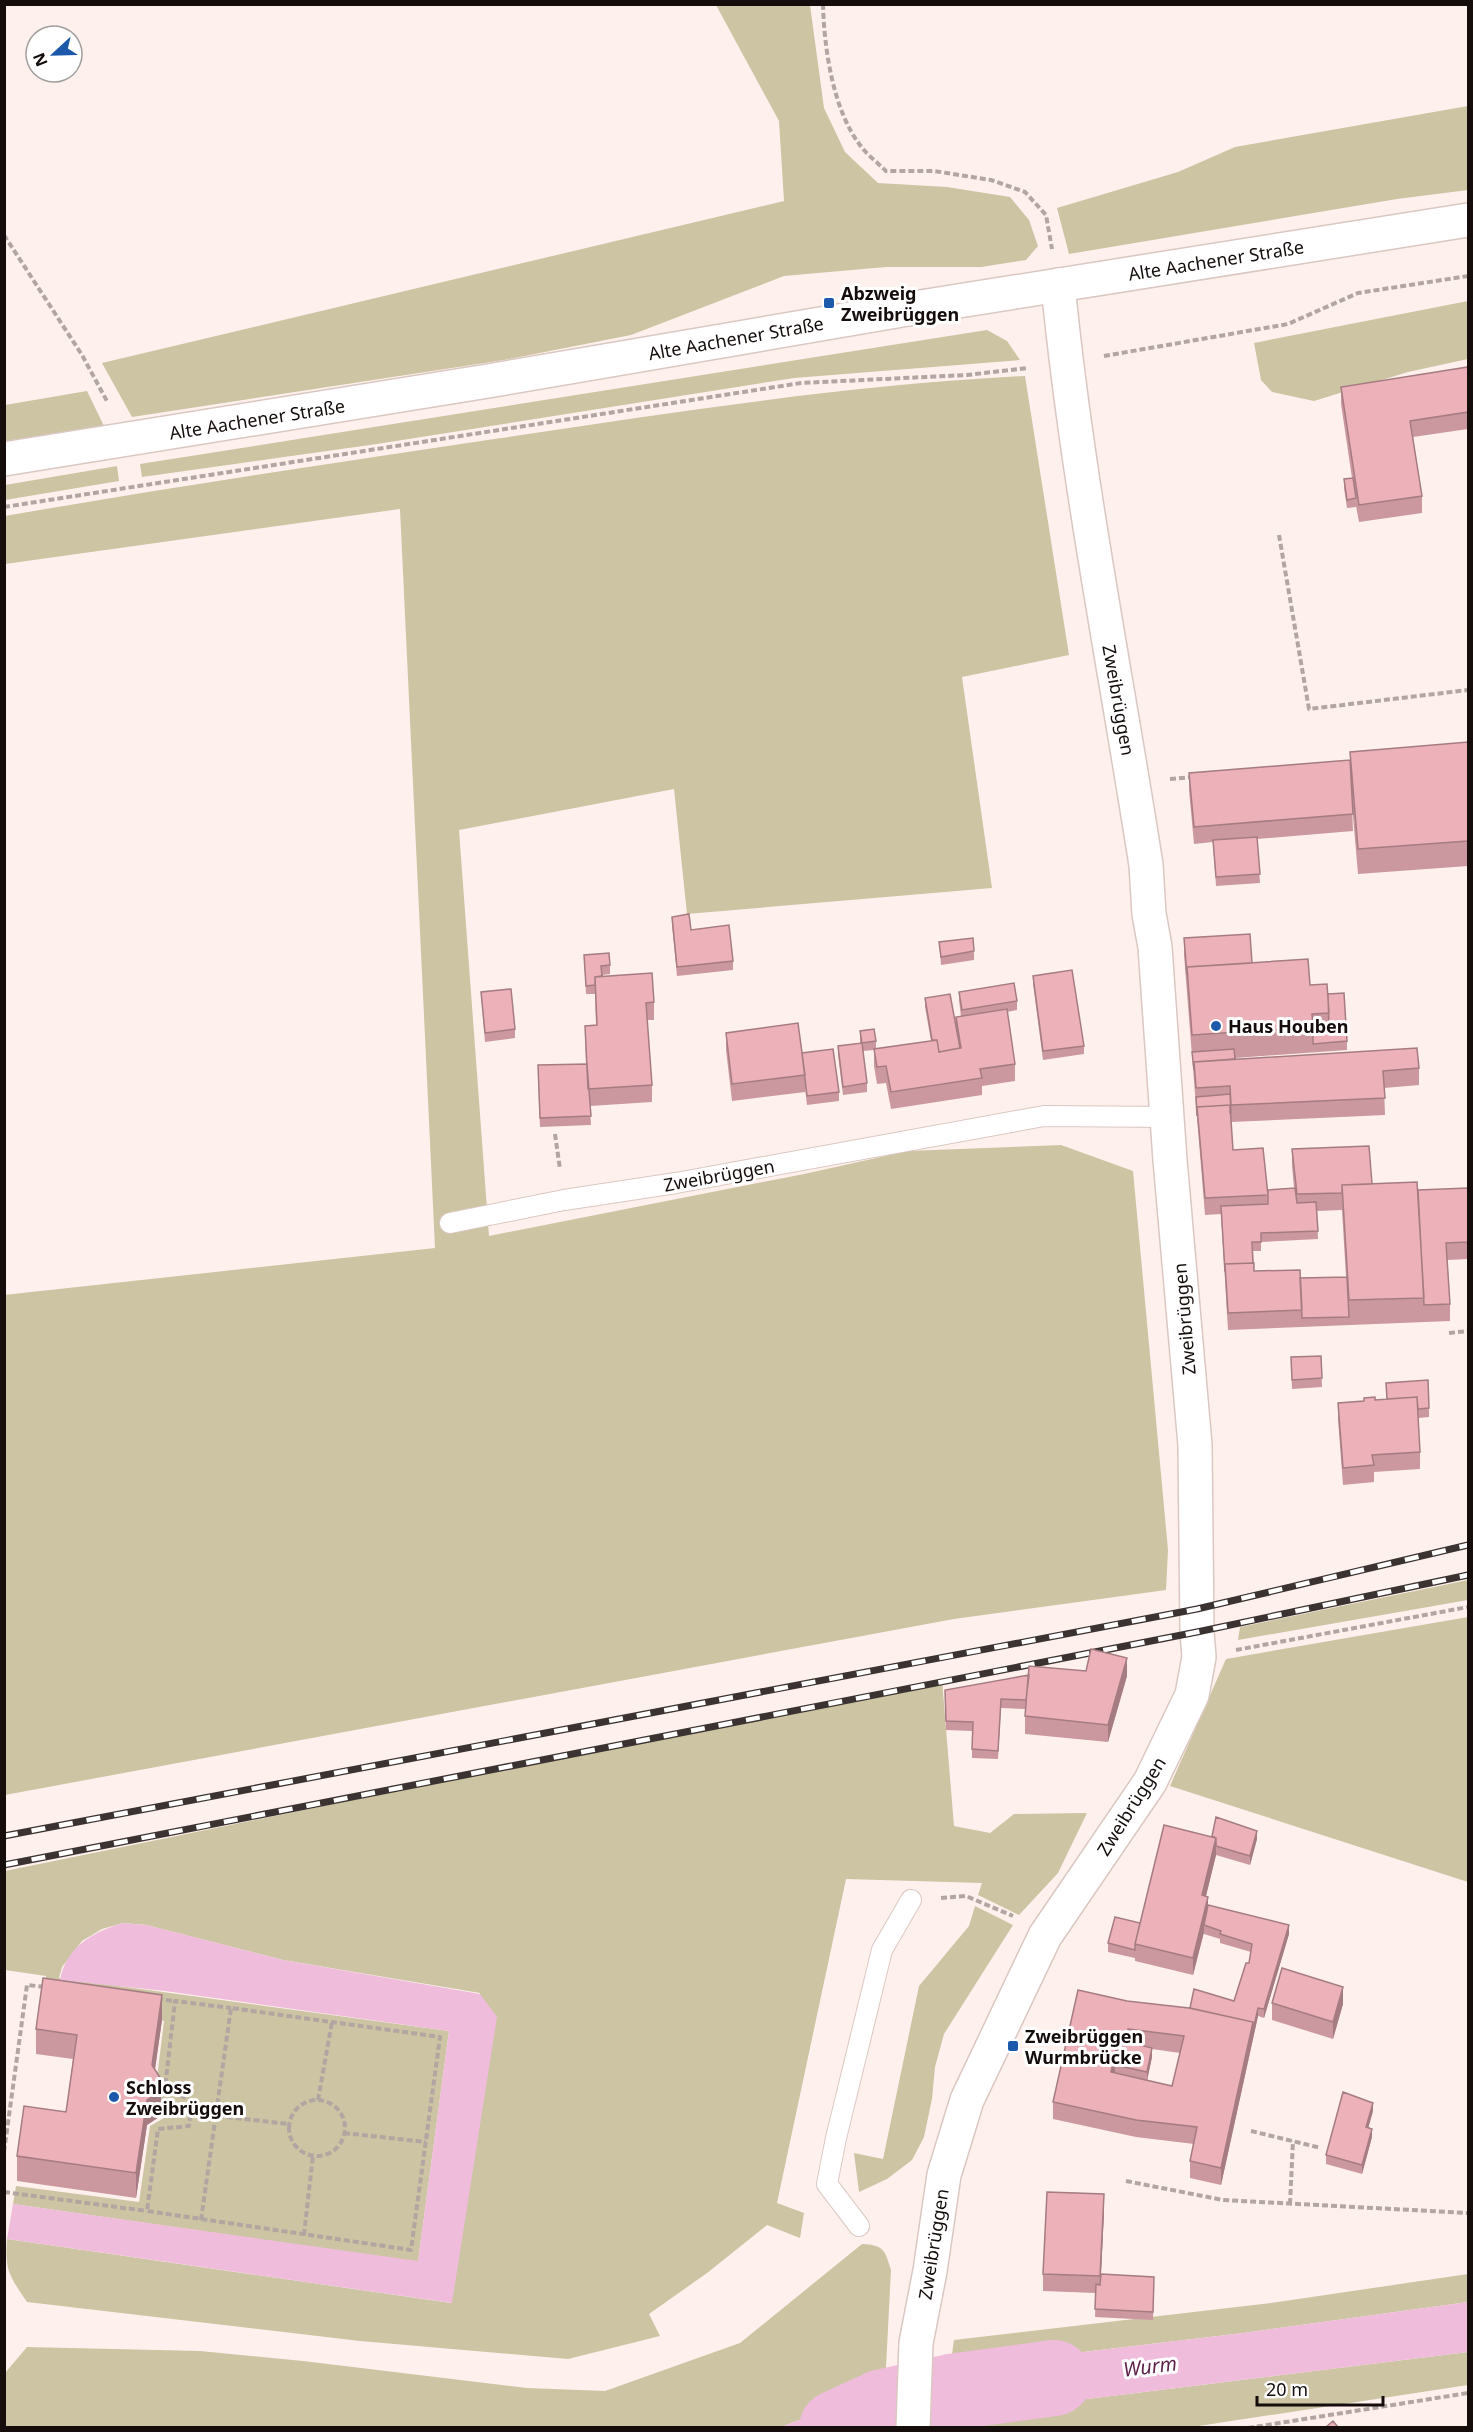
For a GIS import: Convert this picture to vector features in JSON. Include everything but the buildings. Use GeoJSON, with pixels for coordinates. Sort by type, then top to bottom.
{"type":"FeatureCollection","features":[{"type":"Feature","properties":{"kind":"street","name":"Alte Aachener Straße"},"geometry":{"type":"LineString","coordinates":[[4,459],[1058,285],[1468,220]]}},
{"type":"Feature","properties":{"kind":"street","name":"Zweibrüggen"},"geometry":{"type":"LineString","coordinates":[[913,2427],[916,2343],[930,2271],[944,2175],[967,2100],[1045,1936],[1150,1782],[1192,1695],[1200,1657],[1197,1632],[1195,1445],[1155,947],[1149,915],[1146,865],[1096,566],[1066,363],[1058,285]]}},
{"type":"Feature","properties":{"kind":"lane","name":"Zweibrüggen"},"geometry":{"type":"LineString","coordinates":[[450,1223],[564,1200],[676,1183],[1044,1116],[1168,1117]]}},
{"type":"Feature","properties":{"kind":"lane"},"geometry":{"type":"LineString","coordinates":[[859,2226],[827,2184],[882,1950],[911,1900]]}},
{"type":"Feature","properties":{"kind":"path"},"geometry":{"type":"LineString","coordinates":[[823,4],[824,40],[842,114],[860,145],[886,171],[934,171],[991,180],[1025,192],[1046,214],[1058,285]]}},
{"type":"Feature","properties":{"kind":"path"},"geometry":{"type":"LineString","coordinates":[[4,235],[82,355],[113,412],[123,440]]}},
{"type":"Feature","properties":{"kind":"path"},"geometry":{"type":"LineString","coordinates":[[4,507],[801,383],[967,375],[1066,363],[1288,324],[1358,293],[1468,276]]}},
{"type":"Feature","properties":{"kind":"path"},"geometry":{"type":"LineString","coordinates":[[1279,535],[1309,709],[1468,690]]}},
{"type":"Feature","properties":{"kind":"path"},"geometry":{"type":"LineString","coordinates":[[1133,782],[1202,776]]}},
{"type":"Feature","properties":{"kind":"path"},"geometry":{"type":"LineString","coordinates":[[1449,1333],[1468,1331]]}},
{"type":"Feature","properties":{"kind":"path"},"geometry":{"type":"LineString","coordinates":[[1200,1657],[1468,1607]]}},
{"type":"Feature","properties":{"kind":"path"},"geometry":{"type":"LineString","coordinates":[[911,1900],[966,1896],[1011,1915],[1045,1936]]}},
{"type":"Feature","properties":{"kind":"path"},"geometry":{"type":"LineString","coordinates":[[4,2152],[27,1986],[57,1989]]}},
{"type":"Feature","properties":{"kind":"path"},"geometry":{"type":"LineString","coordinates":[[4,2192],[411,2250],[440,2037],[151,1999]]}},
{"type":"Feature","properties":{"kind":"path"},"geometry":{"type":"LineString","coordinates":[[147,2211],[158,2129],[189,2126],[191,2113],[192,2102],[165,2088],[175,2001]]}},
{"type":"Feature","properties":{"kind":"path"},"geometry":{"type":"LineString","coordinates":[[201,2220],[231,2008]]}},
{"type":"Feature","properties":{"kind":"path"},"geometry":{"type":"LineString","coordinates":[[318,2100],[332,2022]]}},
{"type":"Feature","properties":{"kind":"path"},"geometry":{"type":"LineString","coordinates":[[322,2100],[340,2111],[344,2121],[344,2133],[340,2144],[331,2152],[320,2156],[313,2155],[296,2147],[289,2131],[289,2124],[297,2107],[308,2101],[322,2100]]}},
{"type":"Feature","properties":{"kind":"path"},"geometry":{"type":"LineString","coordinates":[[191,2113],[289,2124]]}},
{"type":"Feature","properties":{"kind":"path"},"geometry":{"type":"LineString","coordinates":[[1251,2131],[1321,2148]]}},
{"type":"Feature","properties":{"kind":"path"},"geometry":{"type":"LineString","coordinates":[[344,2133],[426,2142]]}},
{"type":"Feature","properties":{"kind":"path"},"geometry":{"type":"LineString","coordinates":[[1290,2204],[1293,2141]]}},
{"type":"Feature","properties":{"kind":"path"},"geometry":{"type":"LineString","coordinates":[[304,2235],[313,2155]]}},
{"type":"Feature","properties":{"kind":"path"},"geometry":{"type":"LineString","coordinates":[[1126,2181],[1223,2200],[1468,2213]]}},
{"type":"Feature","properties":{"kind":"path"},"geometry":{"type":"LineString","coordinates":[[1248,2427],[1468,2393]]}},
{"type":"Feature","properties":{"kind":"shaded area"},"geometry":{"type":"Polygon","coordinates":[[[716,5],[810,5],[824,108],[845,152],[878,183],[947,187],[1010,197],[1029,220],[1038,246],[1026,260],[981,267],[886,267],[784,276],[631,335],[504,360],[132,417],[102,363],[784,201],[779,121],[716,5]]]}},
{"type":"Feature","properties":{"kind":"shaded area"},"geometry":{"type":"Polygon","coordinates":[[[1468,106],[1468,190],[1397,199],[1069,254],[1057,208],[1178,172],[1235,147],[1468,106]]]}},
{"type":"Feature","properties":{"kind":"shaded area"},"geometry":{"type":"Polygon","coordinates":[[[1468,301],[1468,359],[1408,372],[1314,401],[1272,392],[1261,380],[1254,343],[1468,301]]]}},
{"type":"Feature","properties":{"kind":"shaded area"},"geometry":{"type":"Polygon","coordinates":[[[987,330],[1007,341],[1020,360],[794,378],[377,444],[142,477],[140,464],[987,330]]]}},
{"type":"Feature","properties":{"kind":"shaded area"},"geometry":{"type":"Polygon","coordinates":[[[1025,376],[1069,655],[962,677],[992,888],[687,914],[674,789],[459,830],[489,1236],[804,1174],[908,1151],[1061,1145],[1133,1171],[1168,1550],[1166,1590],[954,1619],[5,1795],[4,1295],[435,1248],[400,509],[5,564],[5,516],[129,495],[697,409],[893,386],[1025,376]]]}},
{"type":"Feature","properties":{"kind":"shaded area"},"geometry":{"type":"Polygon","coordinates":[[[87,391],[104,426],[5,441],[5,405],[87,391]]]}},
{"type":"Feature","properties":{"kind":"shaded area"},"geometry":{"type":"Polygon","coordinates":[[[117,466],[119,481],[5,500],[5,485],[117,466]]]}},
{"type":"Feature","properties":{"kind":"shaded area"},"geometry":{"type":"Polygon","coordinates":[[[1468,1580],[1468,1600],[1238,1640],[1240,1627],[1468,1580]]]}},
{"type":"Feature","properties":{"kind":"shaded area"},"geometry":{"type":"Polygon","coordinates":[[[1468,1617],[1468,1882],[1170,1786],[1226,1659],[1468,1617]]]}},
{"type":"Feature","properties":{"kind":"shaded area"},"geometry":{"type":"Polygon","coordinates":[[[942,1680],[954,1826],[990,1833],[1014,1814],[1087,1813],[1058,1873],[1019,1915],[978,1895],[982,1883],[846,1879],[777,2203],[804,2213],[800,2238],[767,2225],[707,2273],[649,2314],[660,2336],[568,2359],[360,2341],[27,2302],[10,2273],[7,2239],[451,2303],[480,1993],[283,1960],[146,1925],[123,1923],[102,1929],[82,1941],[62,1967],[59,1978],[449,2031],[418,2262],[13,2204],[16,2186],[139,2202],[150,2126],[164,2118],[164,2104],[155,2094],[164,2021],[43,2004],[46,1976],[5,1970],[5,1871],[942,1680]]]}},
{"type":"Feature","properties":{"kind":"shaded area"},"geometry":{"type":"Polygon","coordinates":[[[975,1906],[1013,1925],[944,2034],[935,2067],[932,2099],[924,2137],[912,2160],[887,2179],[859,2192],[854,2153],[883,2159],[919,1986],[969,1926],[975,1906]]]}},
{"type":"Feature","properties":{"kind":"shaded area"},"geometry":{"type":"Polygon","coordinates":[[[862,2244],[879,2247],[887,2258],[891,2270],[885,2387],[781,2427],[5,2428],[5,2373],[27,2347],[200,2351],[527,2388],[605,2391],[740,2343],[862,2244]]]}},
{"type":"Feature","properties":{"kind":"shaded area"},"geometry":{"type":"Polygon","coordinates":[[[1468,2274],[1468,2302],[1243,2333],[950,2368],[954,2340],[1271,2303],[1468,2274]]]}},
{"type":"Feature","properties":{"kind":"shaded area"},"geometry":{"type":"Polygon","coordinates":[[[1468,2352],[1468,2385],[1192,2427],[951,2427],[950,2416],[1468,2352]]]}},
{"type":"Feature","properties":{"kind":"water"},"geometry":{"type":"Polygon","coordinates":[[[123,1923],[146,1925],[283,1960],[480,1994],[497,2017],[452,2303],[7,2239],[13,2204],[418,2261],[449,2031],[165,1991],[60,1980],[68,1958],[82,1942],[101,1931],[123,1923]]]}},
{"type":"Feature","properties":{"kind":"water"},"geometry":{"type":"Polygon","coordinates":[[[1468,2302],[1468,2352],[950,2416],[950,2368],[1243,2333],[1468,2302]]]}},
{"type":"Feature","properties":{"kind":"water"},"geometry":{"type":"Polygon","coordinates":[[[885,2387],[881,2426],[879,2427],[781,2427],[885,2387]]]}},
{"type":"Feature","properties":{"kind":"waterway","name":"Wurm"},"geometry":{"type":"LineString","coordinates":[[837,2428],[883,2407],[951,2392],[1054,2378]]}},
{"type":"Feature","properties":{"kind":"railway"},"geometry":{"type":"LineString","coordinates":[[4,1836],[1197,1609],[1468,1545]]}},
{"type":"Feature","properties":{"kind":"railway"},"geometry":{"type":"LineString","coordinates":[[4,1865],[1197,1632],[1468,1575]]}},
{"type":"Feature","properties":{"kind":"place","name":"Abzweig Zweibrüggen"},"geometry":{"type":"Point","coordinates":[829,303]}},
{"type":"Feature","properties":{"kind":"place","name":"Haus Houben"},"geometry":{"type":"Point","coordinates":[1216,1026]}},
{"type":"Feature","properties":{"kind":"place","name":"Zweibrüggen Wurmbrücke"},"geometry":{"type":"Point","coordinates":[1013,2046]}},
{"type":"Feature","properties":{"kind":"place","name":"Schloss Zweibrüggen"},"geometry":{"type":"Point","coordinates":[114,2097]}}]}
